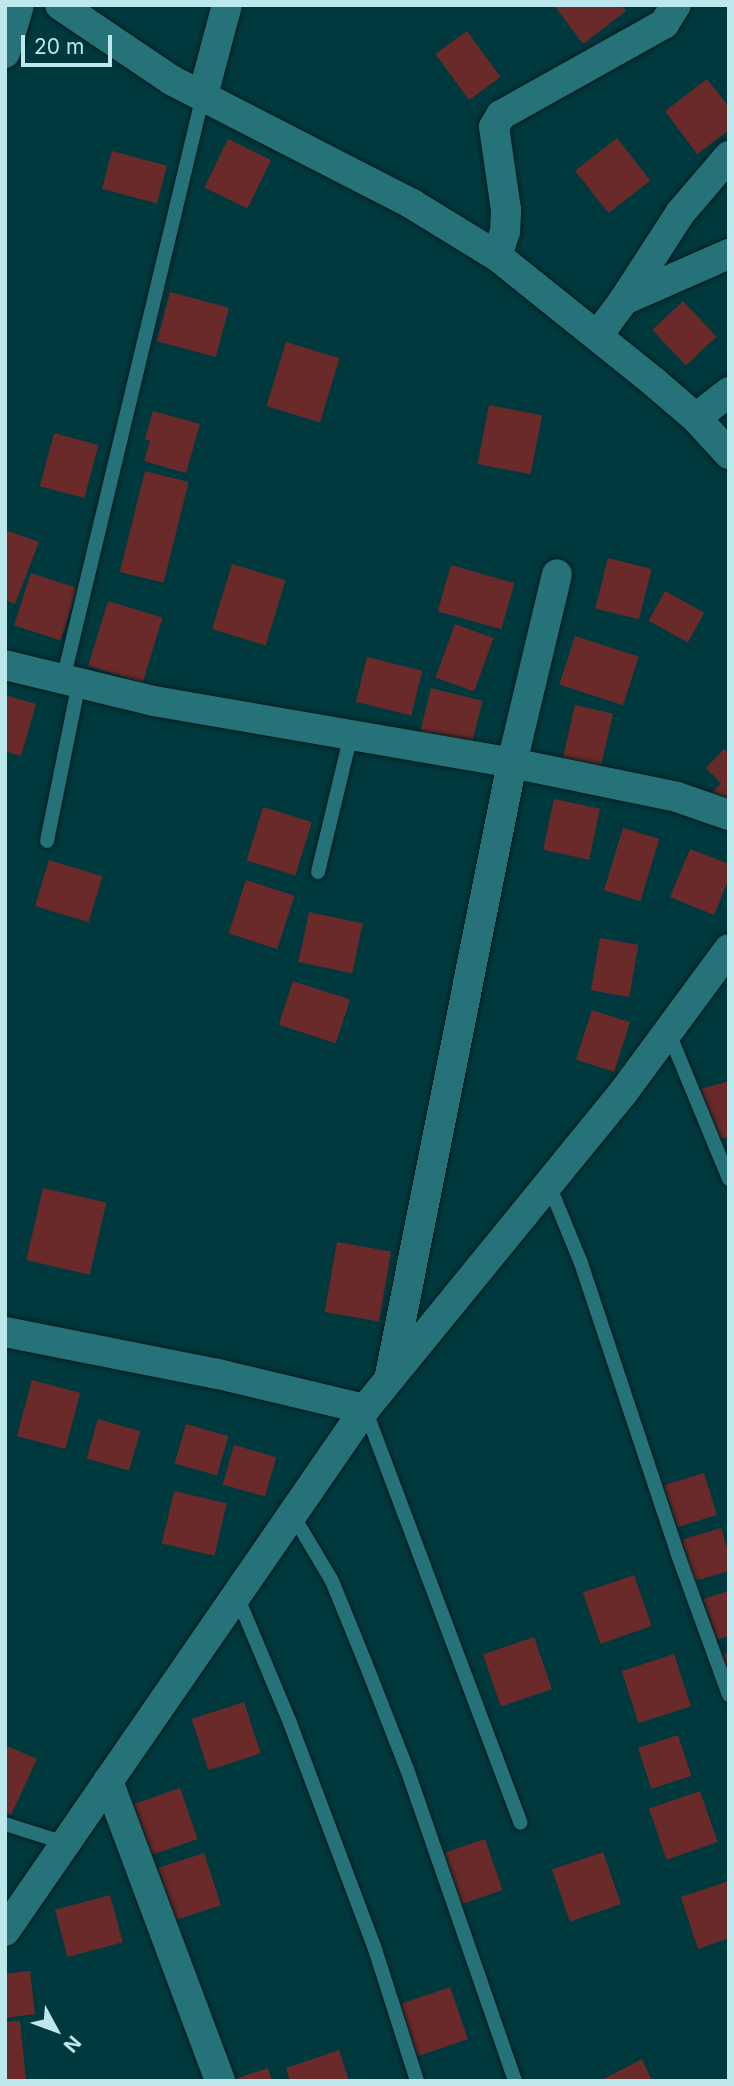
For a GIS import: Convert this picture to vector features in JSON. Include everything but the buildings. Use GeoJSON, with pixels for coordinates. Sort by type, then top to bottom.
{"type":"FeatureCollection","features":[{"type":"Feature","properties":{"kind":"street"},"geometry":{"type":"LineString","coordinates":[[5,53],[19,5]]}},
{"type":"Feature","properties":{"kind":"street"},"geometry":{"type":"LineString","coordinates":[[60,5],[160,72],[412,204],[497,256],[598,335],[696,418],[729,454]]}},
{"type":"Feature","properties":{"kind":"street"},"geometry":{"type":"LineString","coordinates":[[203,96],[227,5]]}},
{"type":"Feature","properties":{"kind":"street"},"geometry":{"type":"LineString","coordinates":[[497,256],[505,232],[506,209],[494,127],[501,116],[664,24],[676,5]]}},
{"type":"Feature","properties":{"kind":"street"},"geometry":{"type":"LineString","coordinates":[[598,335],[625,300],[681,212],[729,156]]}},
{"type":"Feature","properties":{"kind":"street"},"geometry":{"type":"LineString","coordinates":[[625,300],[729,254]]}},
{"type":"Feature","properties":{"kind":"street"},"geometry":{"type":"LineString","coordinates":[[696,418],[729,392]]}},
{"type":"Feature","properties":{"kind":"street"},"geometry":{"type":"LineString","coordinates":[[389,1378],[512,763],[556,574]]}},
{"type":"Feature","properties":{"kind":"street"},"geometry":{"type":"LineString","coordinates":[[5,665],[153,701],[512,763],[677,797],[729,815]]}},
{"type":"Feature","properties":{"kind":"street"},"geometry":{"type":"LineString","coordinates":[[5,1931],[365,1409],[549,1185],[729,949]]}},
{"type":"Feature","properties":{"kind":"street"},"geometry":{"type":"LineString","coordinates":[[5,1332],[218,1374],[365,1409]]}},
{"type":"Feature","properties":{"kind":"street"},"geometry":{"type":"LineString","coordinates":[[108,1781],[220,2081]]}},
{"type":"Feature","properties":{"kind":"lane"},"geometry":{"type":"LineString","coordinates":[[47,841],[71,681],[203,96]]}},
{"type":"Feature","properties":{"kind":"lane"},"geometry":{"type":"LineString","coordinates":[[318,873],[351,735]]}},
{"type":"Feature","properties":{"kind":"lane"},"geometry":{"type":"LineString","coordinates":[[668,1031],[729,1179]]}},
{"type":"Feature","properties":{"kind":"lane"},"geometry":{"type":"LineString","coordinates":[[549,1185],[581,1263],[678,1555],[729,1695]]}},
{"type":"Feature","properties":{"kind":"lane"},"geometry":{"type":"LineString","coordinates":[[365,1409],[521,1823]]}},
{"type":"Feature","properties":{"kind":"lane"},"geometry":{"type":"LineString","coordinates":[[293,1517],[332,1581],[369,1674],[420,1807],[515,2081]]}},
{"type":"Feature","properties":{"kind":"lane"},"geometry":{"type":"LineString","coordinates":[[237,1596],[290,1723],[374,1946],[417,2081]]}},
{"type":"Feature","properties":{"kind":"lane"},"geometry":{"type":"LineString","coordinates":[[5,1824],[65,1843]]}}]}
